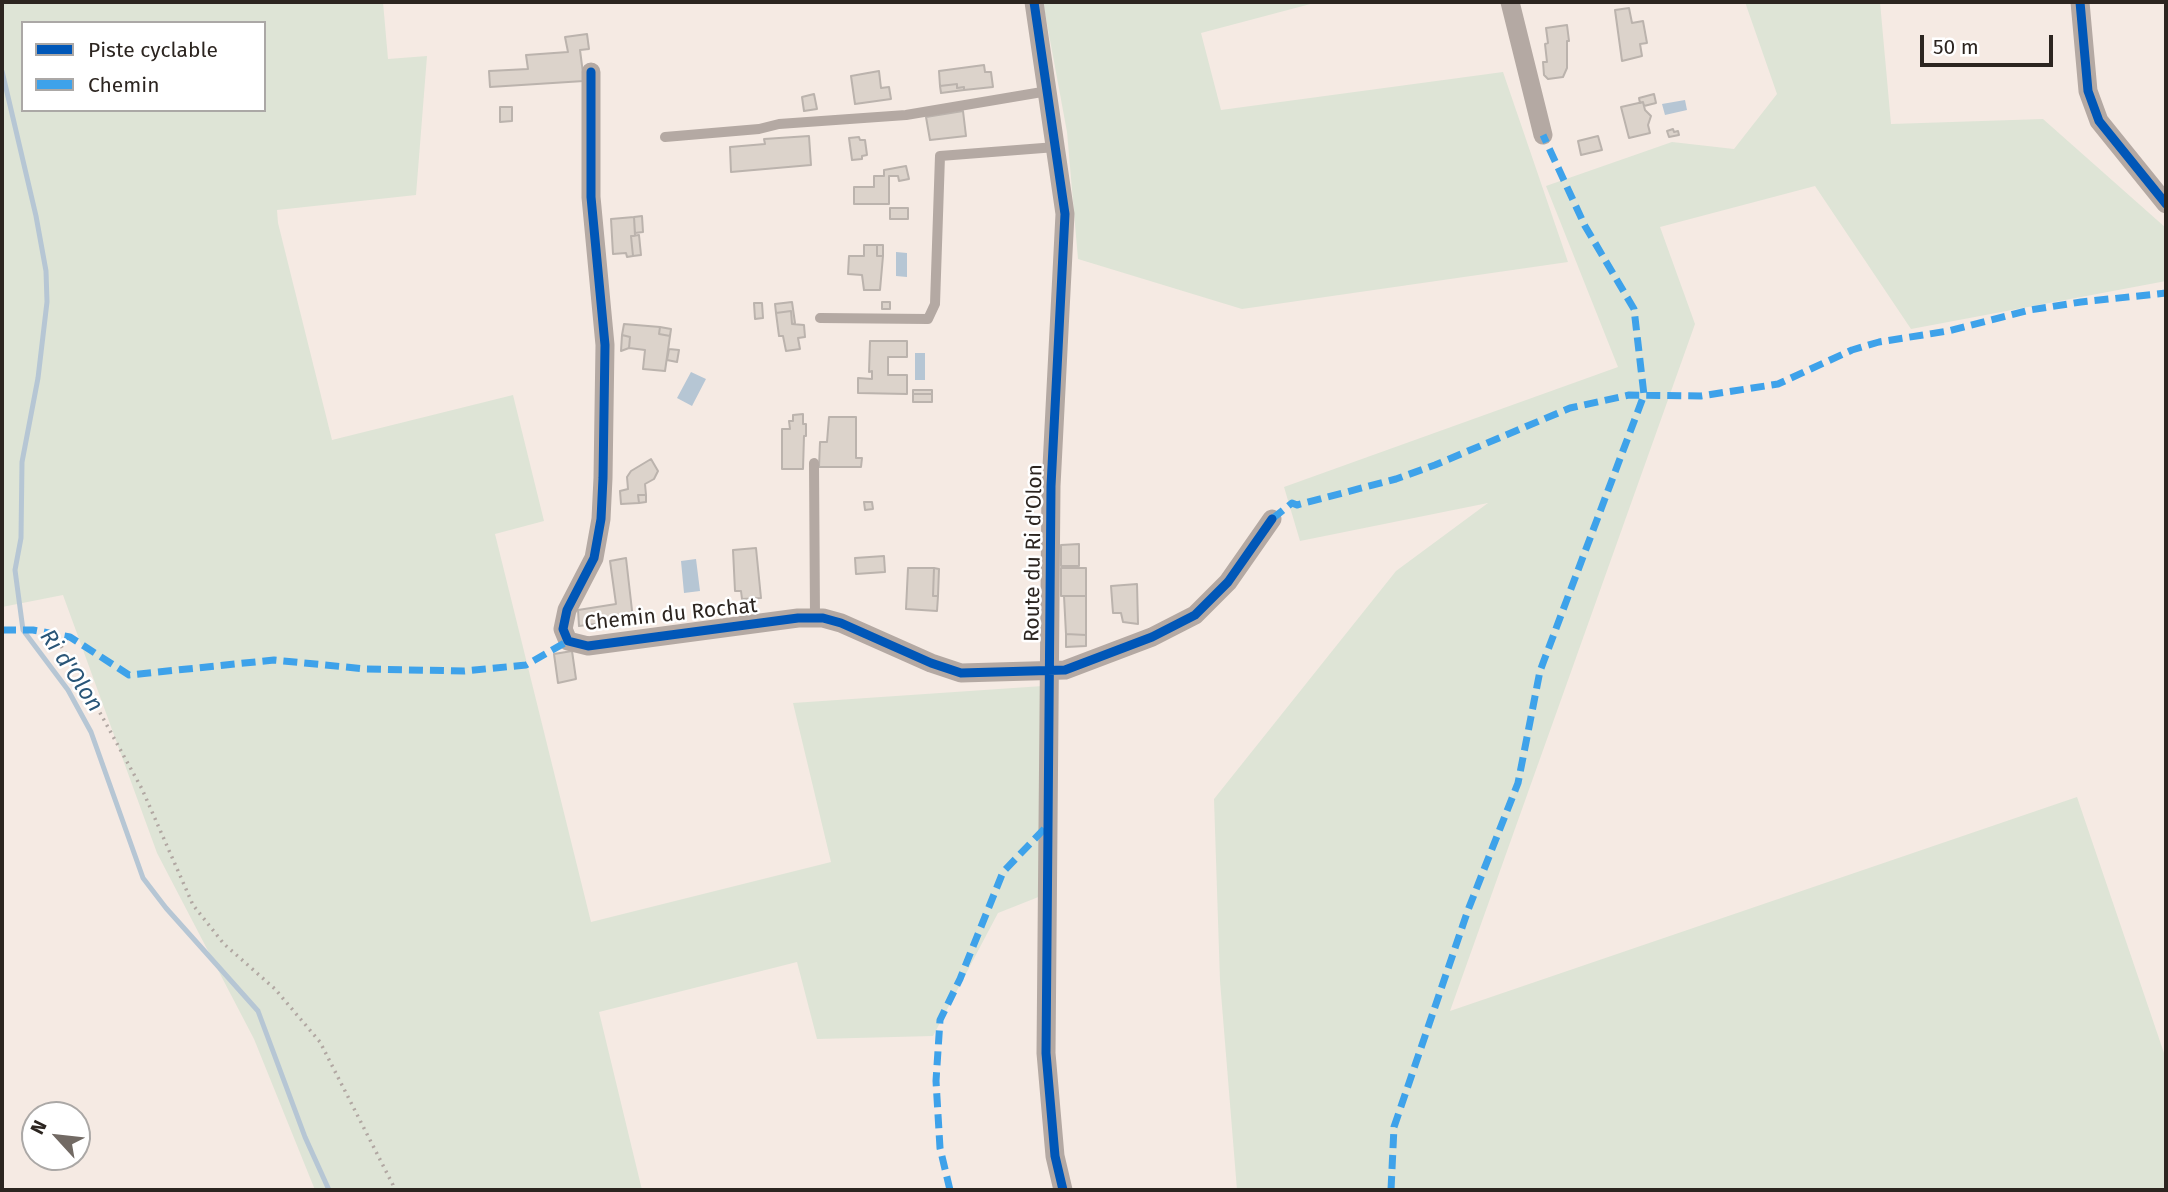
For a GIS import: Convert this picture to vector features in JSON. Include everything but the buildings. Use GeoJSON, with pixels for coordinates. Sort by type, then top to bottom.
{"type":"FeatureCollection","features":[{"type":"Feature","properties":{"kind":"street","name":"Route du Ri d'Olon"},"geometry":{"type":"LineString","coordinates":[[1034,2],[1065,214],[1051,486],[1046,1053],[1055,1156],[1063,1190]]}},
{"type":"Feature","properties":{"kind":"street"},"geometry":{"type":"LineString","coordinates":[[1510,2],[1543,135]]}},
{"type":"Feature","properties":{"kind":"street"},"geometry":{"type":"LineString","coordinates":[[2080,2],[2088,91],[2099,121],[2166,204]]}},
{"type":"Feature","properties":{"kind":"street","name":"Chemin du Rochat"},"geometry":{"type":"LineString","coordinates":[[591,72],[591,197],[605,345],[601,519],[594,558],[567,610],[563,629],[568,641],[588,646],[797,618],[823,618],[961,673],[1065,670],[1152,637],[1195,615],[1228,582],[1272,519]]}},
{"type":"Feature","properties":{"kind":"lane"},"geometry":{"type":"LineString","coordinates":[[665,137],[759,130],[779,124],[906,115],[1048,91]]}},
{"type":"Feature","properties":{"kind":"lane"},"geometry":{"type":"LineString","coordinates":[[820,318],[928,319],[935,304],[940,156],[1056,147]]}},
{"type":"Feature","properties":{"kind":"lane"},"geometry":{"type":"LineString","coordinates":[[814,463],[815,618]]}},
{"type":"Feature","properties":{"kind":"path"},"geometry":{"type":"LineString","coordinates":[[54,634],[142,789],[193,905],[224,944],[275,989],[320,1042],[394,1190]]}},
{"type":"Feature","properties":{"kind":"shaded area"},"geometry":{"type":"Polygon","coordinates":[[[2,2],[383,2],[388,59],[427,56],[416,195],[277,210],[278,223],[332,440],[513,395],[544,521],[495,534],[591,922],[831,862],[793,703],[1043,686],[1041,896],[998,913],[933,1036],[817,1039],[797,962],[599,1012],[642,1190],[315,1190],[254,1039],[157,853],[63,595],[2,607],[2,2]]]}},
{"type":"Feature","properties":{"kind":"shaded area"},"geometry":{"type":"Polygon","coordinates":[[[1043,2],[1318,2],[1201,33],[1221,110],[1503,72],[1568,262],[1242,309],[1078,259],[1067,132],[1043,2]]]}},
{"type":"Feature","properties":{"kind":"shaded area"},"geometry":{"type":"Polygon","coordinates":[[[1745,2],[1880,2],[1891,124],[2043,119],[2166,228],[2166,281],[1911,329],[1815,186],[1660,227],[1695,324],[1450,1011],[2077,797],[2166,1059],[2166,1190],[1237,1190],[1220,981],[1214,799],[1396,571],[1488,503],[1300,541],[1284,487],[1618,367],[1546,186],[1672,142],[1734,149],[1777,94],[1745,2]]]}},
{"type":"Feature","properties":{"kind":"water"},"geometry":{"type":"Polygon","coordinates":[[[1685,100],[1687,110],[1665,115],[1662,104],[1685,100]]]}},
{"type":"Feature","properties":{"kind":"water"},"geometry":{"type":"Polygon","coordinates":[[[896,252],[907,253],[907,277],[896,276],[896,252]]]}},
{"type":"Feature","properties":{"kind":"water"},"geometry":{"type":"Polygon","coordinates":[[[915,353],[925,353],[925,380],[915,380],[915,353]]]}},
{"type":"Feature","properties":{"kind":"water"},"geometry":{"type":"Polygon","coordinates":[[[691,372],[706,379],[692,406],[677,398],[691,372]]]}},
{"type":"Feature","properties":{"kind":"water"},"geometry":{"type":"Polygon","coordinates":[[[696,559],[700,591],[684,593],[681,561],[696,559]]]}},
{"type":"Feature","properties":{"kind":"waterway","name":"Ri d'Olon"},"geometry":{"type":"LineString","coordinates":[[2,71],[46,271],[47,302],[38,378],[22,462],[21,538],[15,570],[23,630],[68,690],[91,732],[143,878],[166,908],[258,1011],[305,1137],[329,1190]]}},
{"type":"Feature","properties":{"kind":"marked path"},"geometry":{"type":"LineString","coordinates":[[1391,1190],[1394,1127],[1468,910],[1518,783],[1540,671],[1644,395],[1634,309],[1585,226],[1543,135]]}},
{"type":"Feature","properties":{"kind":"marked path"},"geometry":{"type":"LineString","coordinates":[[1272,519],[1292,503],[1297,505],[1396,479],[1570,408],[1629,395],[1701,396],[1778,384],[1852,350],[1879,342],[1948,331],[2030,310],[2166,293]]}},
{"type":"Feature","properties":{"kind":"marked path"},"geometry":{"type":"LineString","coordinates":[[2,630],[33,630],[70,637],[129,675],[274,660],[366,669],[464,671],[526,665],[568,641]]}},
{"type":"Feature","properties":{"kind":"marked path"},"geometry":{"type":"LineString","coordinates":[[950,1190],[940,1148],[936,1081],[940,1020],[960,979],[1003,872],[1047,826]]}},
{"type":"Feature","properties":{"kind":"cycle path"},"geometry":{"type":"LineString","coordinates":[[1034,2],[1065,214],[1051,486],[1046,1053],[1055,1156],[1063,1190]]}},
{"type":"Feature","properties":{"kind":"cycle path"},"geometry":{"type":"LineString","coordinates":[[2080,2],[2088,91],[2099,121],[2166,204]]}},
{"type":"Feature","properties":{"kind":"cycle path"},"geometry":{"type":"LineString","coordinates":[[591,72],[591,197],[605,345],[603,478],[601,519],[594,558],[567,610],[563,629],[568,641],[588,646],[798,618],[823,618],[961,673],[1065,670],[1152,637],[1195,615],[1228,582],[1272,519]]}}]}
